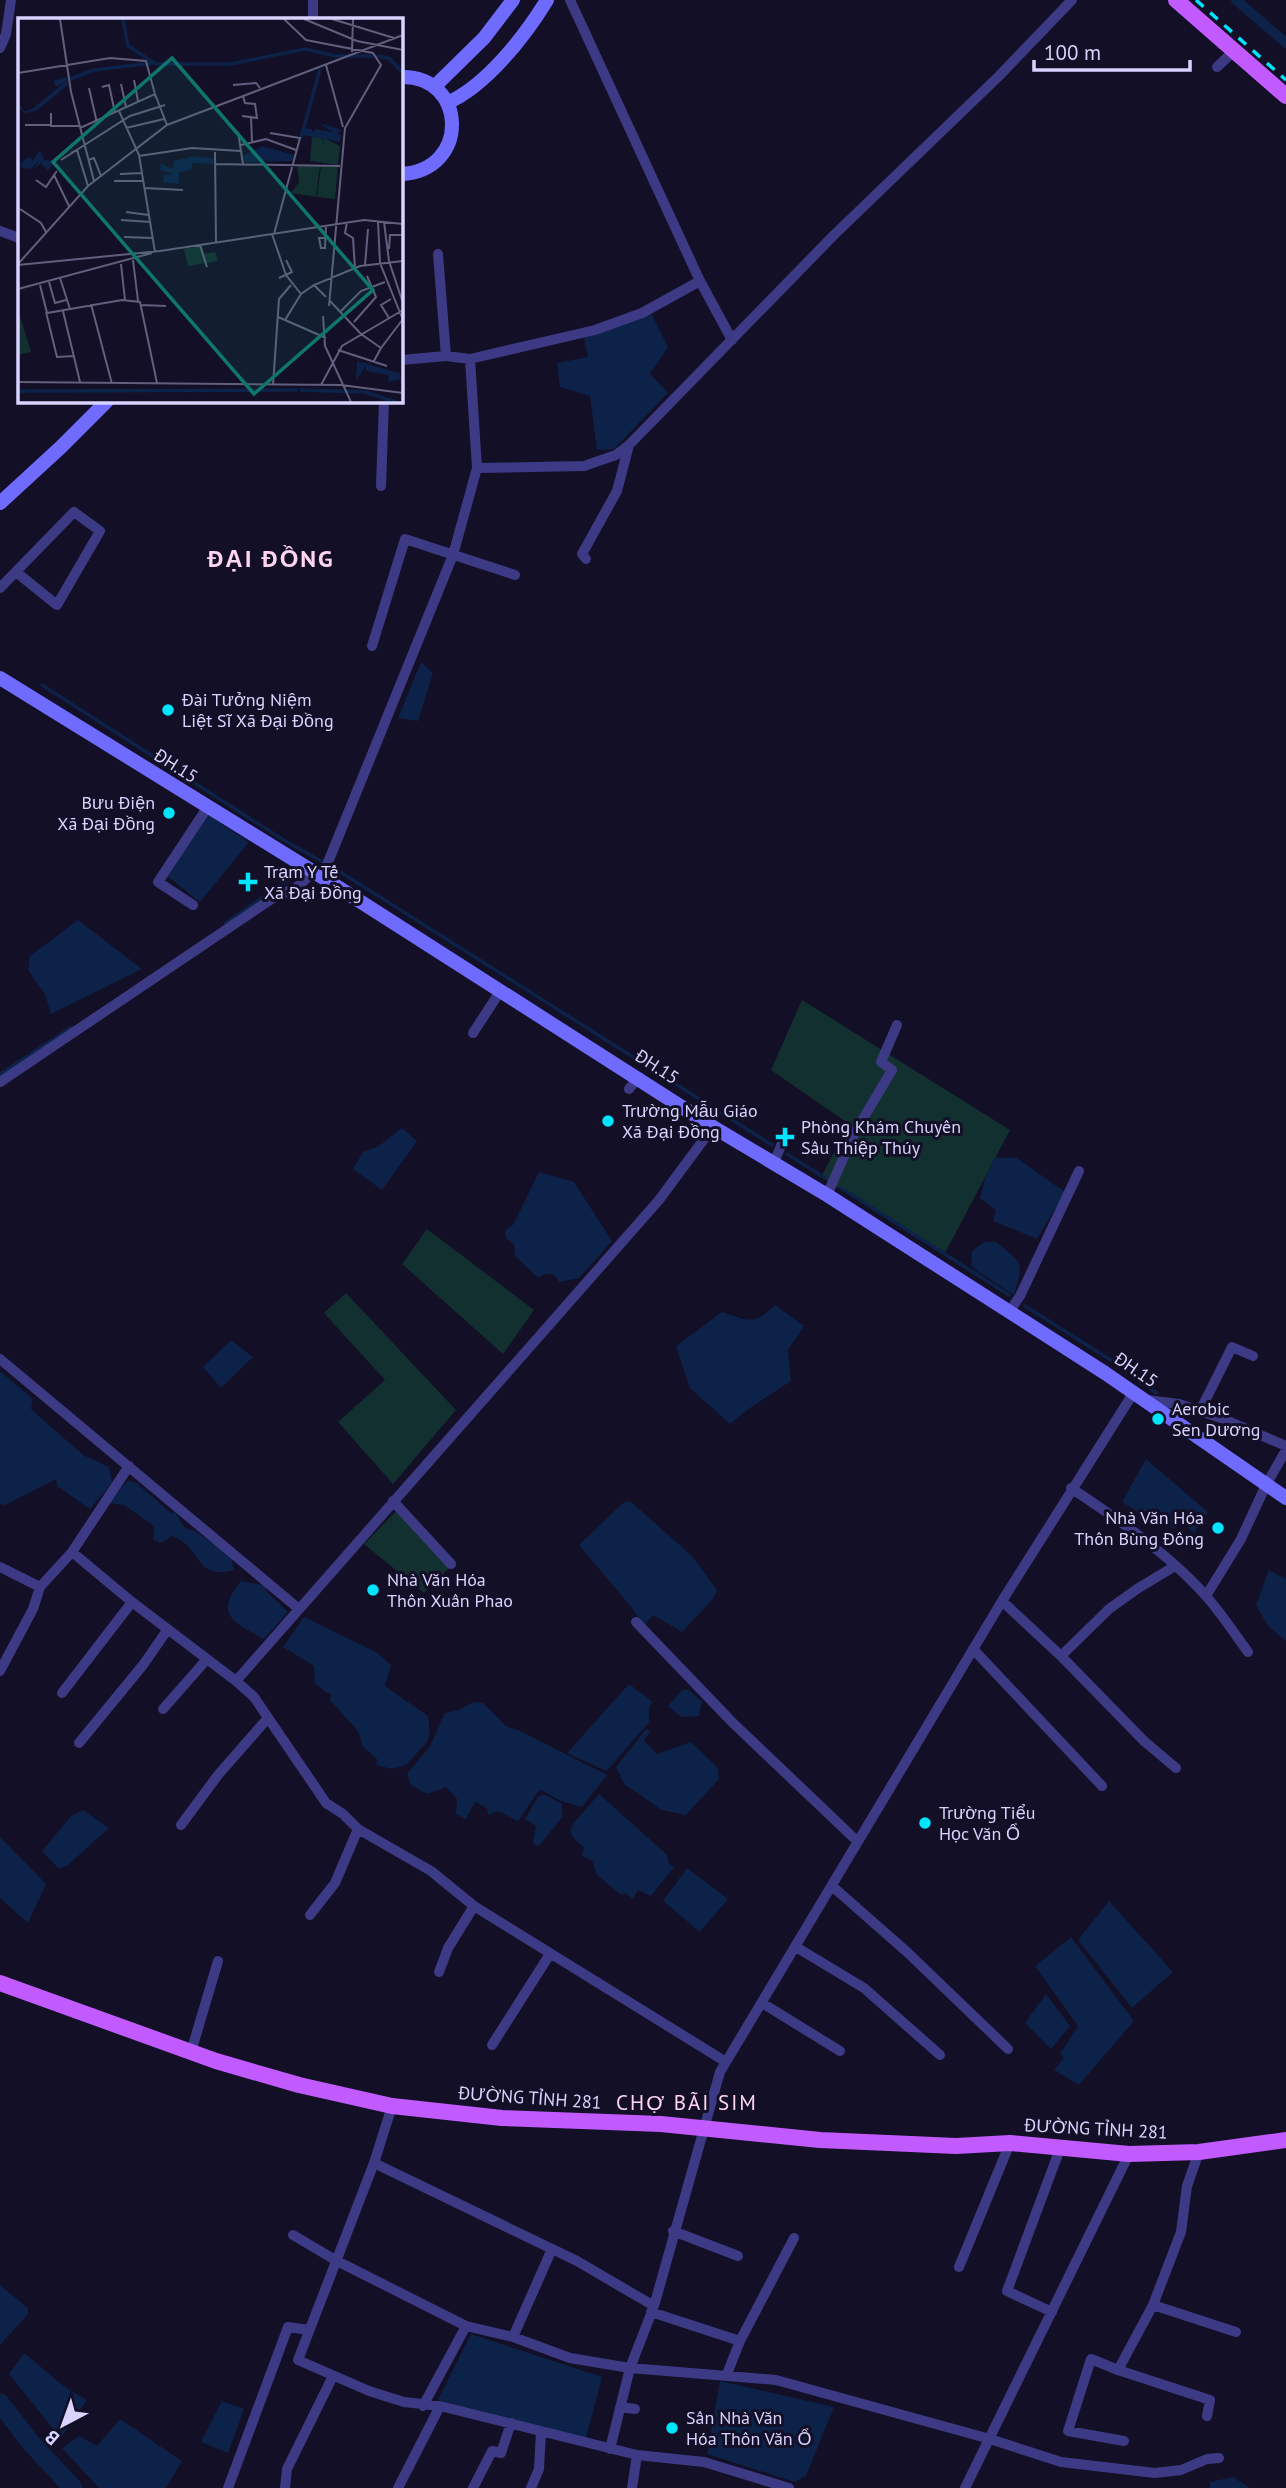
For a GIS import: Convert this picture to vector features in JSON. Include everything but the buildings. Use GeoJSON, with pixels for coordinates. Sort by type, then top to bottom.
{"type":"FeatureCollection","features":[{"type":"Feature","properties":{"kind":"main road"},"geometry":{"type":"LineString","coordinates":[[434,87],[484,38],[513,0]]}},
{"type":"Feature","properties":{"kind":"main road"},"geometry":{"type":"LineString","coordinates":[[447,103],[464,96],[477,85],[516,41],[547,0]]}},
{"type":"Feature","properties":{"kind":"main road"},"geometry":{"type":"LineString","coordinates":[[1176,0],[1286,96]]}},
{"type":"Feature","properties":{"kind":"main road"},"geometry":{"type":"LineString","coordinates":[[402,77],[410,76],[434,87],[447,103],[453,131],[445,151],[430,167],[416,173],[402,174]]}},
{"type":"Feature","properties":{"kind":"main road"},"geometry":{"type":"LineString","coordinates":[[0,503],[106,402]]}},
{"type":"Feature","properties":{"kind":"main road","name":"ĐH.15"},"geometry":{"type":"LineString","coordinates":[[0,678],[183,797],[208,808],[267,849],[318,875],[501,990],[634,1083],[713,1126],[827,1195],[1140,1396],[1286,1499]]}},
{"type":"Feature","properties":{"kind":"main road","name":"ĐƯỜNG TỈNH 281"},"geometry":{"type":"LineString","coordinates":[[0,1983],[216,2061],[299,2085],[392,2106],[502,2118],[639,2123],[820,2140],[956,2146],[1010,2143],[1129,2154],[1199,2152],[1286,2140]]}},
{"type":"Feature","properties":{"kind":"street"},"geometry":{"type":"LineString","coordinates":[[0,48],[10,0]]}},
{"type":"Feature","properties":{"kind":"street"},"geometry":{"type":"LineString","coordinates":[[313,0],[313,18]]}},
{"type":"Feature","properties":{"kind":"street"},"geometry":{"type":"LineString","coordinates":[[570,0],[701,281],[732,340]]}},
{"type":"Feature","properties":{"kind":"street"},"geometry":{"type":"LineString","coordinates":[[477,468],[584,466],[616,455],[629,445],[850,219],[999,76],[1072,0]]}},
{"type":"Feature","properties":{"kind":"street"},"geometry":{"type":"LineString","coordinates":[[3,32],[18,38]]}},
{"type":"Feature","properties":{"kind":"street"},"geometry":{"type":"LineString","coordinates":[[1217,67],[1234,51]]}},
{"type":"Feature","properties":{"kind":"street"},"geometry":{"type":"LineString","coordinates":[[0,231],[18,238]]}},
{"type":"Feature","properties":{"kind":"street"},"geometry":{"type":"LineString","coordinates":[[438,254],[446,356]]}},
{"type":"Feature","properties":{"kind":"street"},"geometry":{"type":"LineString","coordinates":[[402,360],[446,356],[470,359],[612,324],[642,313],[701,281]]}},
{"type":"Feature","properties":{"kind":"street"},"geometry":{"type":"LineString","coordinates":[[0,1082],[276,896],[318,875],[453,555],[477,468],[470,359]]}},
{"type":"Feature","properties":{"kind":"street"},"geometry":{"type":"LineString","coordinates":[[381,486],[384,402]]}},
{"type":"Feature","properties":{"kind":"street"},"geometry":{"type":"LineString","coordinates":[[586,559],[582,554],[617,491],[629,445]]}},
{"type":"Feature","properties":{"kind":"street"},"geometry":{"type":"LineString","coordinates":[[0,588],[74,512],[100,531],[57,605],[16,572]]}},
{"type":"Feature","properties":{"kind":"street"},"geometry":{"type":"LineString","coordinates":[[372,646],[405,539],[515,575]]}},
{"type":"Feature","properties":{"kind":"street"},"geometry":{"type":"LineString","coordinates":[[193,905],[158,882],[208,808]]}},
{"type":"Feature","properties":{"kind":"street"},"geometry":{"type":"LineString","coordinates":[[473,1033],[501,990]]}},
{"type":"Feature","properties":{"kind":"street"},"geometry":{"type":"LineString","coordinates":[[827,1195],[854,1133],[892,1070],[881,1062],[897,1025]]}},
{"type":"Feature","properties":{"kind":"street"},"geometry":{"type":"LineString","coordinates":[[236,1681],[659,1200],[713,1126]]}},
{"type":"Feature","properties":{"kind":"street"},"geometry":{"type":"LineString","coordinates":[[774,1163],[782,1143]]}},
{"type":"Feature","properties":{"kind":"street"},"geometry":{"type":"LineString","coordinates":[[1009,1312],[1020,1296],[1079,1171]]}},
{"type":"Feature","properties":{"kind":"street"},"geometry":{"type":"LineString","coordinates":[[1200,1411],[1232,1347],[1253,1356]]}},
{"type":"Feature","properties":{"kind":"street"},"geometry":{"type":"LineString","coordinates":[[0,1359],[299,1609]]}},
{"type":"Feature","properties":{"kind":"street"},"geometry":{"type":"LineString","coordinates":[[610,2449],[630,2368],[653,2309],[720,2072],[1071,1488],[1140,1396],[1200,1411],[1286,1448],[1241,1539],[1206,1596]]}},
{"type":"Feature","properties":{"kind":"street"},"geometry":{"type":"LineString","coordinates":[[0,1671],[33,1609],[40,1587],[72,1552],[129,1466]]}},
{"type":"Feature","properties":{"kind":"street"},"geometry":{"type":"LineString","coordinates":[[1071,1488],[1175,1566],[1206,1596],[1248,1652]]}},
{"type":"Feature","properties":{"kind":"street"},"geometry":{"type":"LineString","coordinates":[[393,1501],[452,1564]]}},
{"type":"Feature","properties":{"kind":"street"},"geometry":{"type":"LineString","coordinates":[[72,1552],[254,1697],[326,1803],[343,1814],[358,1829],[431,1871],[474,1906],[726,2062]]}},
{"type":"Feature","properties":{"kind":"street"},"geometry":{"type":"LineString","coordinates":[[1061,1656],[1109,1609],[1175,1566]]}},
{"type":"Feature","properties":{"kind":"street"},"geometry":{"type":"LineString","coordinates":[[0,1567],[40,1587]]}},
{"type":"Feature","properties":{"kind":"street"},"geometry":{"type":"LineString","coordinates":[[1002,1601],[1061,1656],[1144,1741],[1176,1768]]}},
{"type":"Feature","properties":{"kind":"street"},"geometry":{"type":"LineString","coordinates":[[62,1693],[132,1602]]}},
{"type":"Feature","properties":{"kind":"street"},"geometry":{"type":"LineString","coordinates":[[636,1622],[733,1723],[858,1841]]}},
{"type":"Feature","properties":{"kind":"street"},"geometry":{"type":"LineString","coordinates":[[79,1743],[143,1665],[168,1629]]}},
{"type":"Feature","properties":{"kind":"street"},"geometry":{"type":"LineString","coordinates":[[973,1649],[1102,1786]]}},
{"type":"Feature","properties":{"kind":"street"},"geometry":{"type":"LineString","coordinates":[[163,1709],[207,1659]]}},
{"type":"Feature","properties":{"kind":"street"},"geometry":{"type":"LineString","coordinates":[[181,1825],[218,1775],[267,1719]]}},
{"type":"Feature","properties":{"kind":"street"},"geometry":{"type":"LineString","coordinates":[[885,1794],[896,1801]]}},
{"type":"Feature","properties":{"kind":"street"},"geometry":{"type":"LineString","coordinates":[[310,1915],[335,1883],[358,1829]]}},
{"type":"Feature","properties":{"kind":"street"},"geometry":{"type":"LineString","coordinates":[[832,1886],[907,1952],[1008,2049]]}},
{"type":"Feature","properties":{"kind":"street"},"geometry":{"type":"LineString","coordinates":[[439,1972],[448,1948],[462,1930],[474,1906]]}},
{"type":"Feature","properties":{"kind":"street"},"geometry":{"type":"LineString","coordinates":[[796,1947],[864,1987],[940,2055]]}},
{"type":"Feature","properties":{"kind":"street"},"geometry":{"type":"LineString","coordinates":[[492,2045],[550,1954]]}},
{"type":"Feature","properties":{"kind":"street"},"geometry":{"type":"LineString","coordinates":[[191,2052],[218,1961]]}},
{"type":"Feature","properties":{"kind":"street"},"geometry":{"type":"LineString","coordinates":[[762,2003],[840,2051]]}},
{"type":"Feature","properties":{"kind":"street"},"geometry":{"type":"LineString","coordinates":[[392,2106],[374,2163],[298,2360],[369,2391],[423,2406],[439,2406],[637,2455],[704,2462],[789,2488]]}},
{"type":"Feature","properties":{"kind":"street"},"geometry":{"type":"LineString","coordinates":[[959,2267],[1010,2143]]}},
{"type":"Feature","properties":{"kind":"street"},"geometry":{"type":"LineString","coordinates":[[1052,2312],[1007,2291],[1061,2146]]}},
{"type":"Feature","properties":{"kind":"street"},"geometry":{"type":"LineString","coordinates":[[1118,2370],[1153,2305],[1181,2232],[1187,2186],[1199,2152]]}},
{"type":"Feature","properties":{"kind":"street"},"geometry":{"type":"LineString","coordinates":[[965,2488],[1129,2154]]}},
{"type":"Feature","properties":{"kind":"street"},"geometry":{"type":"LineString","coordinates":[[374,2163],[577,2261],[653,2309],[740,2341]]}},
{"type":"Feature","properties":{"kind":"street"},"geometry":{"type":"LineString","coordinates":[[673,2231],[738,2256]]}},
{"type":"Feature","properties":{"kind":"street"},"geometry":{"type":"LineString","coordinates":[[293,2235],[337,2261],[466,2326],[513,2337],[570,2358],[630,2368],[776,2379],[990,2439],[1060,2462],[1155,2473],[1181,2470],[1207,2459],[1219,2458]]}},
{"type":"Feature","properties":{"kind":"street"},"geometry":{"type":"LineString","coordinates":[[727,2374],[740,2341],[794,2238]]}},
{"type":"Feature","properties":{"kind":"street"},"geometry":{"type":"LineString","coordinates":[[513,2337],[552,2249]]}},
{"type":"Feature","properties":{"kind":"street"},"geometry":{"type":"LineString","coordinates":[[1153,2305],[1236,2333]]}},
{"type":"Feature","properties":{"kind":"street"},"geometry":{"type":"LineString","coordinates":[[228,2488],[288,2326],[309,2330]]}},
{"type":"Feature","properties":{"kind":"street"},"geometry":{"type":"LineString","coordinates":[[423,2406],[466,2326]]}},
{"type":"Feature","properties":{"kind":"street"},"geometry":{"type":"LineString","coordinates":[[1124,2441],[1068,2431],[1091,2359],[1210,2400],[1207,2416]]}},
{"type":"Feature","properties":{"kind":"street"},"geometry":{"type":"LineString","coordinates":[[285,2488],[287,2469],[333,2376]]}},
{"type":"Feature","properties":{"kind":"street"},"geometry":{"type":"LineString","coordinates":[[398,2488],[439,2406]]}},
{"type":"Feature","properties":{"kind":"street"},"geometry":{"type":"LineString","coordinates":[[620,2407],[635,2409]]}},
{"type":"Feature","properties":{"kind":"street"},"geometry":{"type":"LineString","coordinates":[[473,2488],[492,2451],[501,2454],[511,2423]]}},
{"type":"Feature","properties":{"kind":"street"},"geometry":{"type":"LineString","coordinates":[[531,2488],[539,2469],[541,2431]]}},
{"type":"Feature","properties":{"kind":"street"},"geometry":{"type":"LineString","coordinates":[[632,2488],[637,2455]]}},
{"type":"Feature","properties":{"kind":"green space"},"geometry":{"type":"Polygon","coordinates":[[[802,1000],[1010,1130],[945,1253],[821,1177],[849,1124],[771,1070],[802,1000]]]}},
{"type":"Feature","properties":{"kind":"green space"},"geometry":{"type":"Polygon","coordinates":[[[427,1229],[534,1310],[503,1354],[402,1264],[427,1229]]]}},
{"type":"Feature","properties":{"kind":"green space"},"geometry":{"type":"Polygon","coordinates":[[[346,1293],[456,1410],[393,1484],[338,1422],[385,1380],[324,1313],[346,1293]]]}},
{"type":"Feature","properties":{"kind":"green space"},"geometry":{"type":"Polygon","coordinates":[[[398,1509],[450,1567],[424,1593],[364,1544],[398,1509]]]}},
{"type":"Feature","properties":{"kind":"water"},"geometry":{"type":"Polygon","coordinates":[[[651,313],[668,347],[650,374],[668,393],[614,449],[597,450],[590,396],[560,387],[557,363],[588,357],[584,337],[651,313]]]}},
{"type":"Feature","properties":{"kind":"water"},"geometry":{"type":"Polygon","coordinates":[[[421,662],[433,673],[418,721],[398,718],[421,662]]]}},
{"type":"Feature","properties":{"kind":"water"},"geometry":{"type":"Polygon","coordinates":[[[208,815],[249,842],[200,902],[167,876],[208,815]]]}},
{"type":"Feature","properties":{"kind":"water"},"geometry":{"type":"Polygon","coordinates":[[[78,920],[142,969],[51,1014],[45,994],[28,970],[30,956],[78,920]]]}},
{"type":"Feature","properties":{"kind":"water"},"geometry":{"type":"Polygon","coordinates":[[[402,1128],[417,1141],[382,1190],[353,1169],[363,1152],[379,1146],[402,1128]]]}},
{"type":"Feature","properties":{"kind":"water"},"geometry":{"type":"Polygon","coordinates":[[[994,1158],[1017,1158],[1065,1192],[1037,1239],[993,1221],[996,1210],[980,1198],[994,1158]]]}},
{"type":"Feature","properties":{"kind":"water"},"geometry":{"type":"Polygon","coordinates":[[[539,1172],[574,1182],[612,1241],[579,1278],[559,1282],[554,1274],[545,1274],[538,1278],[515,1256],[514,1244],[506,1238],[505,1230],[513,1225],[539,1172]]]}},
{"type":"Feature","properties":{"kind":"water"},"geometry":{"type":"Polygon","coordinates":[[[984,1242],[996,1242],[1019,1264],[1014,1295],[971,1265],[972,1251],[984,1242]]]}},
{"type":"Feature","properties":{"kind":"water"},"geometry":{"type":"Polygon","coordinates":[[[775,1305],[804,1326],[788,1350],[791,1381],[730,1424],[690,1388],[676,1346],[722,1312],[751,1320],[762,1316],[775,1305]]]}},
{"type":"Feature","properties":{"kind":"water"},"geometry":{"type":"Polygon","coordinates":[[[231,1340],[253,1357],[221,1388],[203,1367],[231,1340]]]}},
{"type":"Feature","properties":{"kind":"water"},"geometry":{"type":"Polygon","coordinates":[[[0,1371],[33,1399],[31,1409],[83,1455],[109,1467],[112,1483],[90,1509],[57,1486],[56,1479],[5,1505],[0,1504],[0,1371]]]}},
{"type":"Feature","properties":{"kind":"water"},"geometry":{"type":"Polygon","coordinates":[[[1146,1459],[1208,1512],[1194,1533],[1183,1522],[1174,1529],[1147,1511],[1138,1512],[1122,1502],[1146,1459]]]}},
{"type":"Feature","properties":{"kind":"water"},"geometry":{"type":"Polygon","coordinates":[[[127,1481],[135,1482],[171,1513],[175,1512],[185,1528],[195,1531],[231,1557],[234,1570],[212,1571],[199,1561],[189,1547],[172,1536],[161,1543],[153,1540],[154,1526],[124,1505],[109,1503],[127,1481]]]}},
{"type":"Feature","properties":{"kind":"water"},"geometry":{"type":"Polygon","coordinates":[[[630,1501],[693,1557],[717,1590],[713,1599],[682,1632],[653,1615],[645,1624],[640,1621],[579,1545],[623,1503],[630,1501]]]}},
{"type":"Feature","properties":{"kind":"water"},"geometry":{"type":"Polygon","coordinates":[[[1269,1570],[1286,1579],[1286,1641],[1268,1626],[1256,1605],[1269,1570]]]}},
{"type":"Feature","properties":{"kind":"water"},"geometry":{"type":"Polygon","coordinates":[[[241,1581],[267,1586],[266,1591],[288,1612],[264,1639],[236,1622],[228,1610],[233,1593],[241,1581]]]}},
{"type":"Feature","properties":{"kind":"water"},"geometry":{"type":"Polygon","coordinates":[[[304,1617],[376,1652],[391,1665],[385,1686],[428,1716],[430,1735],[427,1742],[406,1765],[392,1769],[376,1765],[377,1759],[363,1747],[358,1731],[330,1700],[331,1694],[315,1683],[314,1666],[283,1647],[304,1617]]]}},
{"type":"Feature","properties":{"kind":"water"},"geometry":{"type":"Polygon","coordinates":[[[629,1684],[653,1702],[649,1707],[649,1722],[611,1766],[606,1771],[567,1753],[629,1684]]]}},
{"type":"Feature","properties":{"kind":"water"},"geometry":{"type":"Polygon","coordinates":[[[682,1690],[689,1690],[702,1702],[699,1716],[681,1717],[668,1706],[682,1690]]]}},
{"type":"Feature","properties":{"kind":"water"},"geometry":{"type":"Polygon","coordinates":[[[473,1702],[483,1703],[506,1726],[607,1775],[582,1807],[561,1801],[541,1790],[518,1821],[498,1811],[488,1815],[487,1808],[475,1802],[466,1819],[456,1814],[457,1799],[446,1787],[427,1794],[411,1785],[407,1774],[430,1746],[445,1713],[459,1710],[473,1702]]]}},
{"type":"Feature","properties":{"kind":"water"},"geometry":{"type":"Polygon","coordinates":[[[646,1729],[650,1731],[644,1741],[657,1754],[691,1742],[718,1768],[719,1779],[686,1815],[662,1810],[624,1784],[616,1767],[646,1729]]]}},
{"type":"Feature","properties":{"kind":"water"},"geometry":{"type":"Polygon","coordinates":[[[544,1794],[562,1804],[562,1817],[540,1845],[536,1846],[533,1842],[536,1826],[525,1819],[538,1797],[544,1794]]]}},
{"type":"Feature","properties":{"kind":"water"},"geometry":{"type":"Polygon","coordinates":[[[599,1794],[666,1854],[670,1865],[674,1867],[651,1896],[638,1890],[633,1899],[626,1893],[621,1895],[596,1874],[593,1861],[582,1856],[584,1847],[574,1839],[570,1831],[599,1794]]]}},
{"type":"Feature","properties":{"kind":"water"},"geometry":{"type":"Polygon","coordinates":[[[83,1810],[109,1828],[68,1865],[59,1869],[42,1851],[71,1816],[83,1810]]]}},
{"type":"Feature","properties":{"kind":"water"},"geometry":{"type":"Polygon","coordinates":[[[0,1837],[46,1884],[28,1923],[0,1898],[0,1837]]]}},
{"type":"Feature","properties":{"kind":"water"},"geometry":{"type":"Polygon","coordinates":[[[687,1868],[728,1899],[700,1932],[663,1901],[687,1868]]]}},
{"type":"Feature","properties":{"kind":"water"},"geometry":{"type":"Polygon","coordinates":[[[1109,1901],[1173,1972],[1132,2008],[1078,1940],[1109,1901]]]}},
{"type":"Feature","properties":{"kind":"water"},"geometry":{"type":"Polygon","coordinates":[[[1071,1937],[1134,2021],[1079,2085],[1054,2070],[1064,2058],[1060,2054],[1078,2026],[1035,1966],[1071,1937]]]}},
{"type":"Feature","properties":{"kind":"water"},"geometry":{"type":"Polygon","coordinates":[[[1046,1994],[1070,2026],[1051,2049],[1025,2023],[1046,1994]]]}},
{"type":"Feature","properties":{"kind":"water"},"geometry":{"type":"Polygon","coordinates":[[[0,2285],[28,2308],[28,2314],[0,2345],[0,2285]]]}},
{"type":"Feature","properties":{"kind":"water"},"geometry":{"type":"Polygon","coordinates":[[[471,2334],[602,2377],[586,2438],[438,2400],[471,2334]]]}},
{"type":"Feature","properties":{"kind":"water"},"geometry":{"type":"Polygon","coordinates":[[[24,2353],[65,2387],[87,2400],[62,2436],[58,2435],[9,2374],[24,2353]]]}},
{"type":"Feature","properties":{"kind":"water"},"geometry":{"type":"Polygon","coordinates":[[[720,2381],[834,2407],[806,2476],[795,2482],[707,2454],[720,2381]]]}},
{"type":"Feature","properties":{"kind":"water"},"geometry":{"type":"Polygon","coordinates":[[[222,2401],[244,2409],[228,2453],[201,2442],[222,2401]]]}},
{"type":"Feature","properties":{"kind":"water"},"geometry":{"type":"Polygon","coordinates":[[[120,2419],[182,2461],[166,2488],[99,2488],[62,2448],[79,2436],[97,2446],[120,2419]]]}},
{"type":"Feature","properties":{"kind":"water"},"geometry":{"type":"Polygon","coordinates":[[[1233,2477],[1250,2488],[1210,2488],[1210,2482],[1233,2477]]]}},
{"type":"Feature","properties":{"kind":"waterway"},"geometry":{"type":"LineString","coordinates":[[1236,0],[1286,43]]}},
{"type":"Feature","properties":{"kind":"waterway"},"geometry":{"type":"LineString","coordinates":[[42,685],[282,839],[342,873],[772,1145]]}},
{"type":"Feature","properties":{"kind":"waterway"},"geometry":{"type":"LineString","coordinates":[[226,923],[298,873]]}},
{"type":"Feature","properties":{"kind":"waterway"},"geometry":{"type":"LineString","coordinates":[[0,1074],[72,1027]]}},
{"type":"Feature","properties":{"kind":"waterway"},"geometry":{"type":"LineString","coordinates":[[787,1154],[825,1178]]}},
{"type":"Feature","properties":{"kind":"waterway"},"geometry":{"type":"LineString","coordinates":[[841,1188],[1009,1295]]}},
{"type":"Feature","properties":{"kind":"waterway"},"geometry":{"type":"LineString","coordinates":[[1025,1306],[1117,1364],[1156,1393]]}},
{"type":"Feature","properties":{"kind":"waterway"},"geometry":{"type":"LineString","coordinates":[[0,2403],[32,2444],[73,2488]]}},
{"type":"Feature","properties":{"kind":"railway"},"geometry":{"type":"LineString","coordinates":[[1196,0],[1286,80]]}},
{"type":"Feature","properties":{"kind":"place","name":"Đài Tưởng Niệm Liệt Sĩ Xã Đại Đồng"},"geometry":{"type":"Point","coordinates":[168,710]}},
{"type":"Feature","properties":{"kind":"place","name":"Bưu Điện Xã Đại Đồng"},"geometry":{"type":"Point","coordinates":[169,813]}},
{"type":"Feature","properties":{"kind":"place","name":"Trạm Y Tế Xã Đại Đồng"},"geometry":{"type":"Point","coordinates":[248,882]}},
{"type":"Feature","properties":{"kind":"place","name":"Trường Mẫu Giáo Xã Đại Đồng"},"geometry":{"type":"Point","coordinates":[608,1121]}},
{"type":"Feature","properties":{"kind":"place","name":"Phòng Khám Chuyên Sâu Thiệp Thúy"},"geometry":{"type":"Point","coordinates":[785,1137]}},
{"type":"Feature","properties":{"kind":"place","name":"Aerobic Sen Dương"},"geometry":{"type":"Point","coordinates":[1158,1419]}},
{"type":"Feature","properties":{"kind":"place","name":"Nhà Văn Hóa Thôn Bùng Đông"},"geometry":{"type":"Point","coordinates":[1218,1528]}},
{"type":"Feature","properties":{"kind":"place","name":"Nhà Văn Hóa Thôn Xuân Phao"},"geometry":{"type":"Point","coordinates":[373,1590]}},
{"type":"Feature","properties":{"kind":"place","name":"Trường Tiểu Học Văn Ổ"},"geometry":{"type":"Point","coordinates":[925,1823]}},
{"type":"Feature","properties":{"kind":"place","name":"Sân Nhà Văn Hóa Thôn Văn Ổ"},"geometry":{"type":"Point","coordinates":[672,2428]}},
{"type":"Feature","properties":{"kind":"district","name":"ĐẠI ĐỒNG"},"geometry":{"type":"Point","coordinates":[271,559]}},
{"type":"Feature","properties":{"kind":"district","name":"CHỢ BÃI SIM"},"geometry":{"type":"Point","coordinates":[687,2103]}}]}
